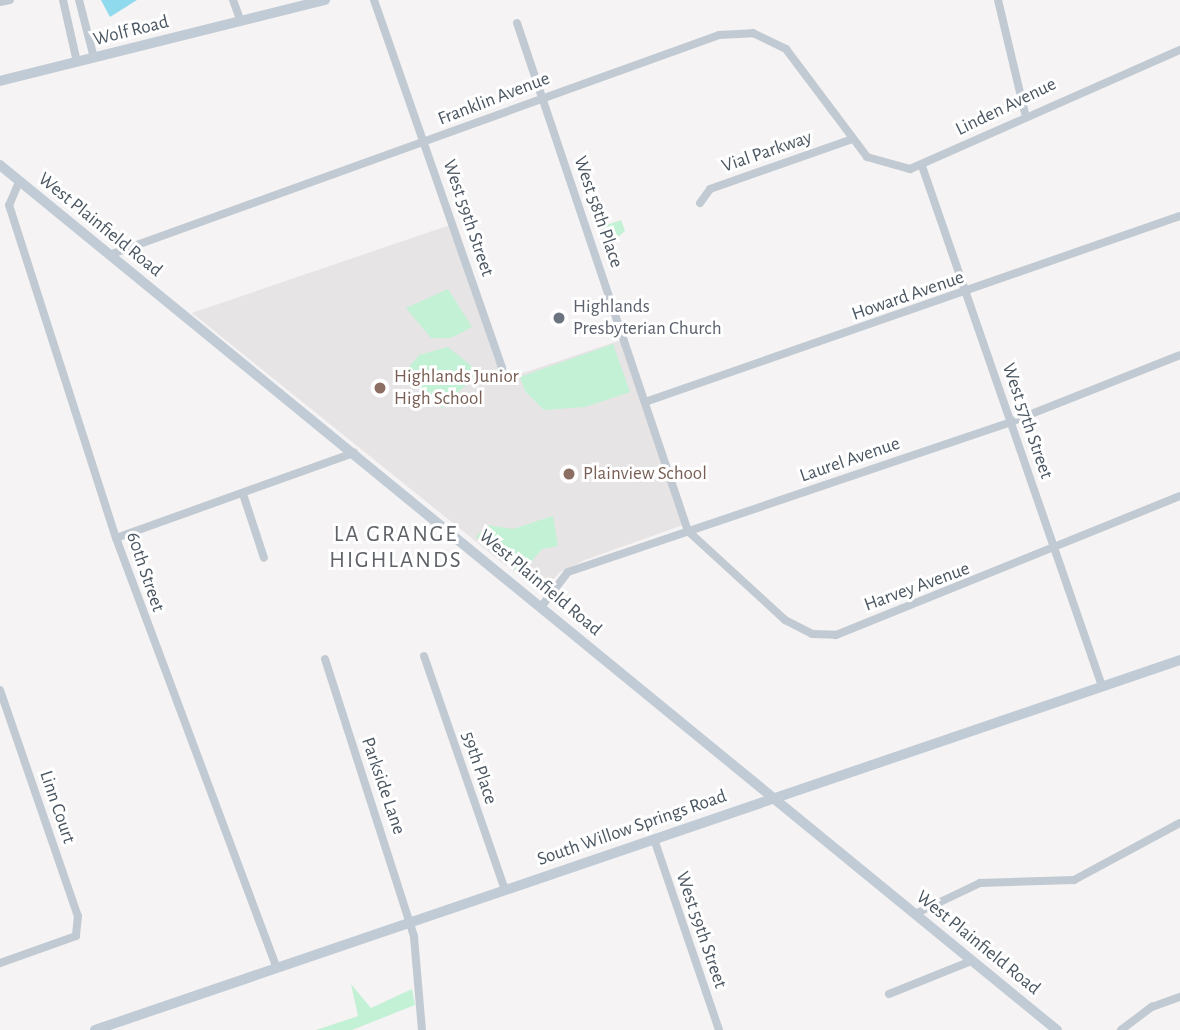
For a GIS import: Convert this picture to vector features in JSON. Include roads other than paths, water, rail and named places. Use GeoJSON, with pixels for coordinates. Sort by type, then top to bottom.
{"type":"FeatureCollection","features":[{"type":"Feature","properties":{"kind":"main road","name":"Wolf Road"},"geometry":{"type":"LineString","coordinates":[[0,81],[325,0]]}},
{"type":"Feature","properties":{"kind":"main road","name":"West Plainfield Road"},"geometry":{"type":"LineString","coordinates":[[0,165],[1057,1030]]}},
{"type":"Feature","properties":{"kind":"main road","name":"South Willow Springs Road"},"geometry":{"type":"LineString","coordinates":[[97,1030],[1180,660]]}},
{"type":"Feature","properties":{"kind":"street"},"geometry":{"type":"LineString","coordinates":[[0,2],[10,0]]}},
{"type":"Feature","properties":{"kind":"street"},"geometry":{"type":"LineString","coordinates":[[63,0],[78,62]]}},
{"type":"Feature","properties":{"kind":"street"},"geometry":{"type":"LineString","coordinates":[[79,0],[94,58]]}},
{"type":"Feature","properties":{"kind":"street"},"geometry":{"type":"LineString","coordinates":[[233,0],[241,22]]}},
{"type":"Feature","properties":{"kind":"street","name":"West 59th Street"},"geometry":{"type":"LineString","coordinates":[[374,0],[427,143],[502,368]]}},
{"type":"Feature","properties":{"kind":"street"},"geometry":{"type":"LineString","coordinates":[[998,0],[1026,113]]}},
{"type":"Feature","properties":{"kind":"street","name":"West 58th Place"},"geometry":{"type":"LineString","coordinates":[[517,23],[688,531]]}},
{"type":"Feature","properties":{"kind":"street","name":"Franklin Avenue"},"geometry":{"type":"LineString","coordinates":[[109,255],[427,143],[542,97],[709,38],[753,33],[797,58],[850,139]]}},
{"type":"Feature","properties":{"kind":"street","name":"Linden Avenue"},"geometry":{"type":"LineString","coordinates":[[922,166],[1026,113],[1180,50]]}},
{"type":"Feature","properties":{"kind":"street"},"geometry":{"type":"LineString","coordinates":[[850,139],[874,161],[922,166]]}},
{"type":"Feature","properties":{"kind":"street","name":"Vial Parkway"},"geometry":{"type":"LineString","coordinates":[[700,203],[710,189],[850,139]]}},
{"type":"Feature","properties":{"kind":"street","name":"West 57th Street"},"geometry":{"type":"LineString","coordinates":[[922,166],[1102,686]]}},
{"type":"Feature","properties":{"kind":"street","name":"60th Street"},"geometry":{"type":"LineString","coordinates":[[19,182],[9,205],[116,538],[277,968]]}},
{"type":"Feature","properties":{"kind":"street","name":"Howard Avenue"},"geometry":{"type":"LineString","coordinates":[[645,402],[1180,216]]}},
{"type":"Feature","properties":{"kind":"street","name":"Laurel Avenue"},"geometry":{"type":"LineString","coordinates":[[541,607],[568,572],[1011,422],[1180,355]]}},
{"type":"Feature","properties":{"kind":"street"},"geometry":{"type":"LineString","coordinates":[[116,538],[354,453]]}},
{"type":"Feature","properties":{"kind":"street"},"geometry":{"type":"LineString","coordinates":[[243,494],[264,558]]}},
{"type":"Feature","properties":{"kind":"street","name":"Harvey Avenue"},"geometry":{"type":"LineString","coordinates":[[688,531],[785,620],[812,635],[836,635],[1055,551],[1180,496]]}},
{"type":"Feature","properties":{"kind":"street","name":"59th Place"},"geometry":{"type":"LineString","coordinates":[[424,656],[505,890]]}},
{"type":"Feature","properties":{"kind":"street","name":"Parkside Lane"},"geometry":{"type":"LineString","coordinates":[[324,659],[410,923]]}},
{"type":"Feature","properties":{"kind":"street","name":"Linn Court"},"geometry":{"type":"LineString","coordinates":[[0,690],[78,916],[76,936],[0,963]]}},
{"type":"Feature","properties":{"kind":"street"},"geometry":{"type":"LineString","coordinates":[[915,914],[981,883],[1074,880],[1180,823]]}},
{"type":"Feature","properties":{"kind":"street","name":"West 59th Street"},"geometry":{"type":"LineString","coordinates":[[654,839],[719,1030]]}},
{"type":"Feature","properties":{"kind":"street"},"geometry":{"type":"LineString","coordinates":[[410,923],[422,1030]]}},
{"type":"Feature","properties":{"kind":"street"},"geometry":{"type":"LineString","coordinates":[[889,994],[971,961]]}},
{"type":"Feature","properties":{"kind":"street"},"geometry":{"type":"LineString","coordinates":[[1121,1030],[1152,1007],[1180,997]]}},
{"type":"Feature","properties":{"kind":"water"},"geometry":{"type":"Polygon","coordinates":[[[101,0],[137,0],[110,17],[101,0]]]}},
{"type":"Feature","properties":{"kind":"place","name":"Highlands Presbyterian Church"},"geometry":{"type":"Point","coordinates":[559,318]}},
{"type":"Feature","properties":{"kind":"place","name":"Highlands Junior High School"},"geometry":{"type":"Point","coordinates":[380,388]}},
{"type":"Feature","properties":{"kind":"place","name":"Plainview School"},"geometry":{"type":"Point","coordinates":[569,474]}},
{"type":"Feature","properties":{"kind":"district","name":"LA GRANGE HIGHLANDS"},"geometry":{"type":"Point","coordinates":[396,548]}}]}
